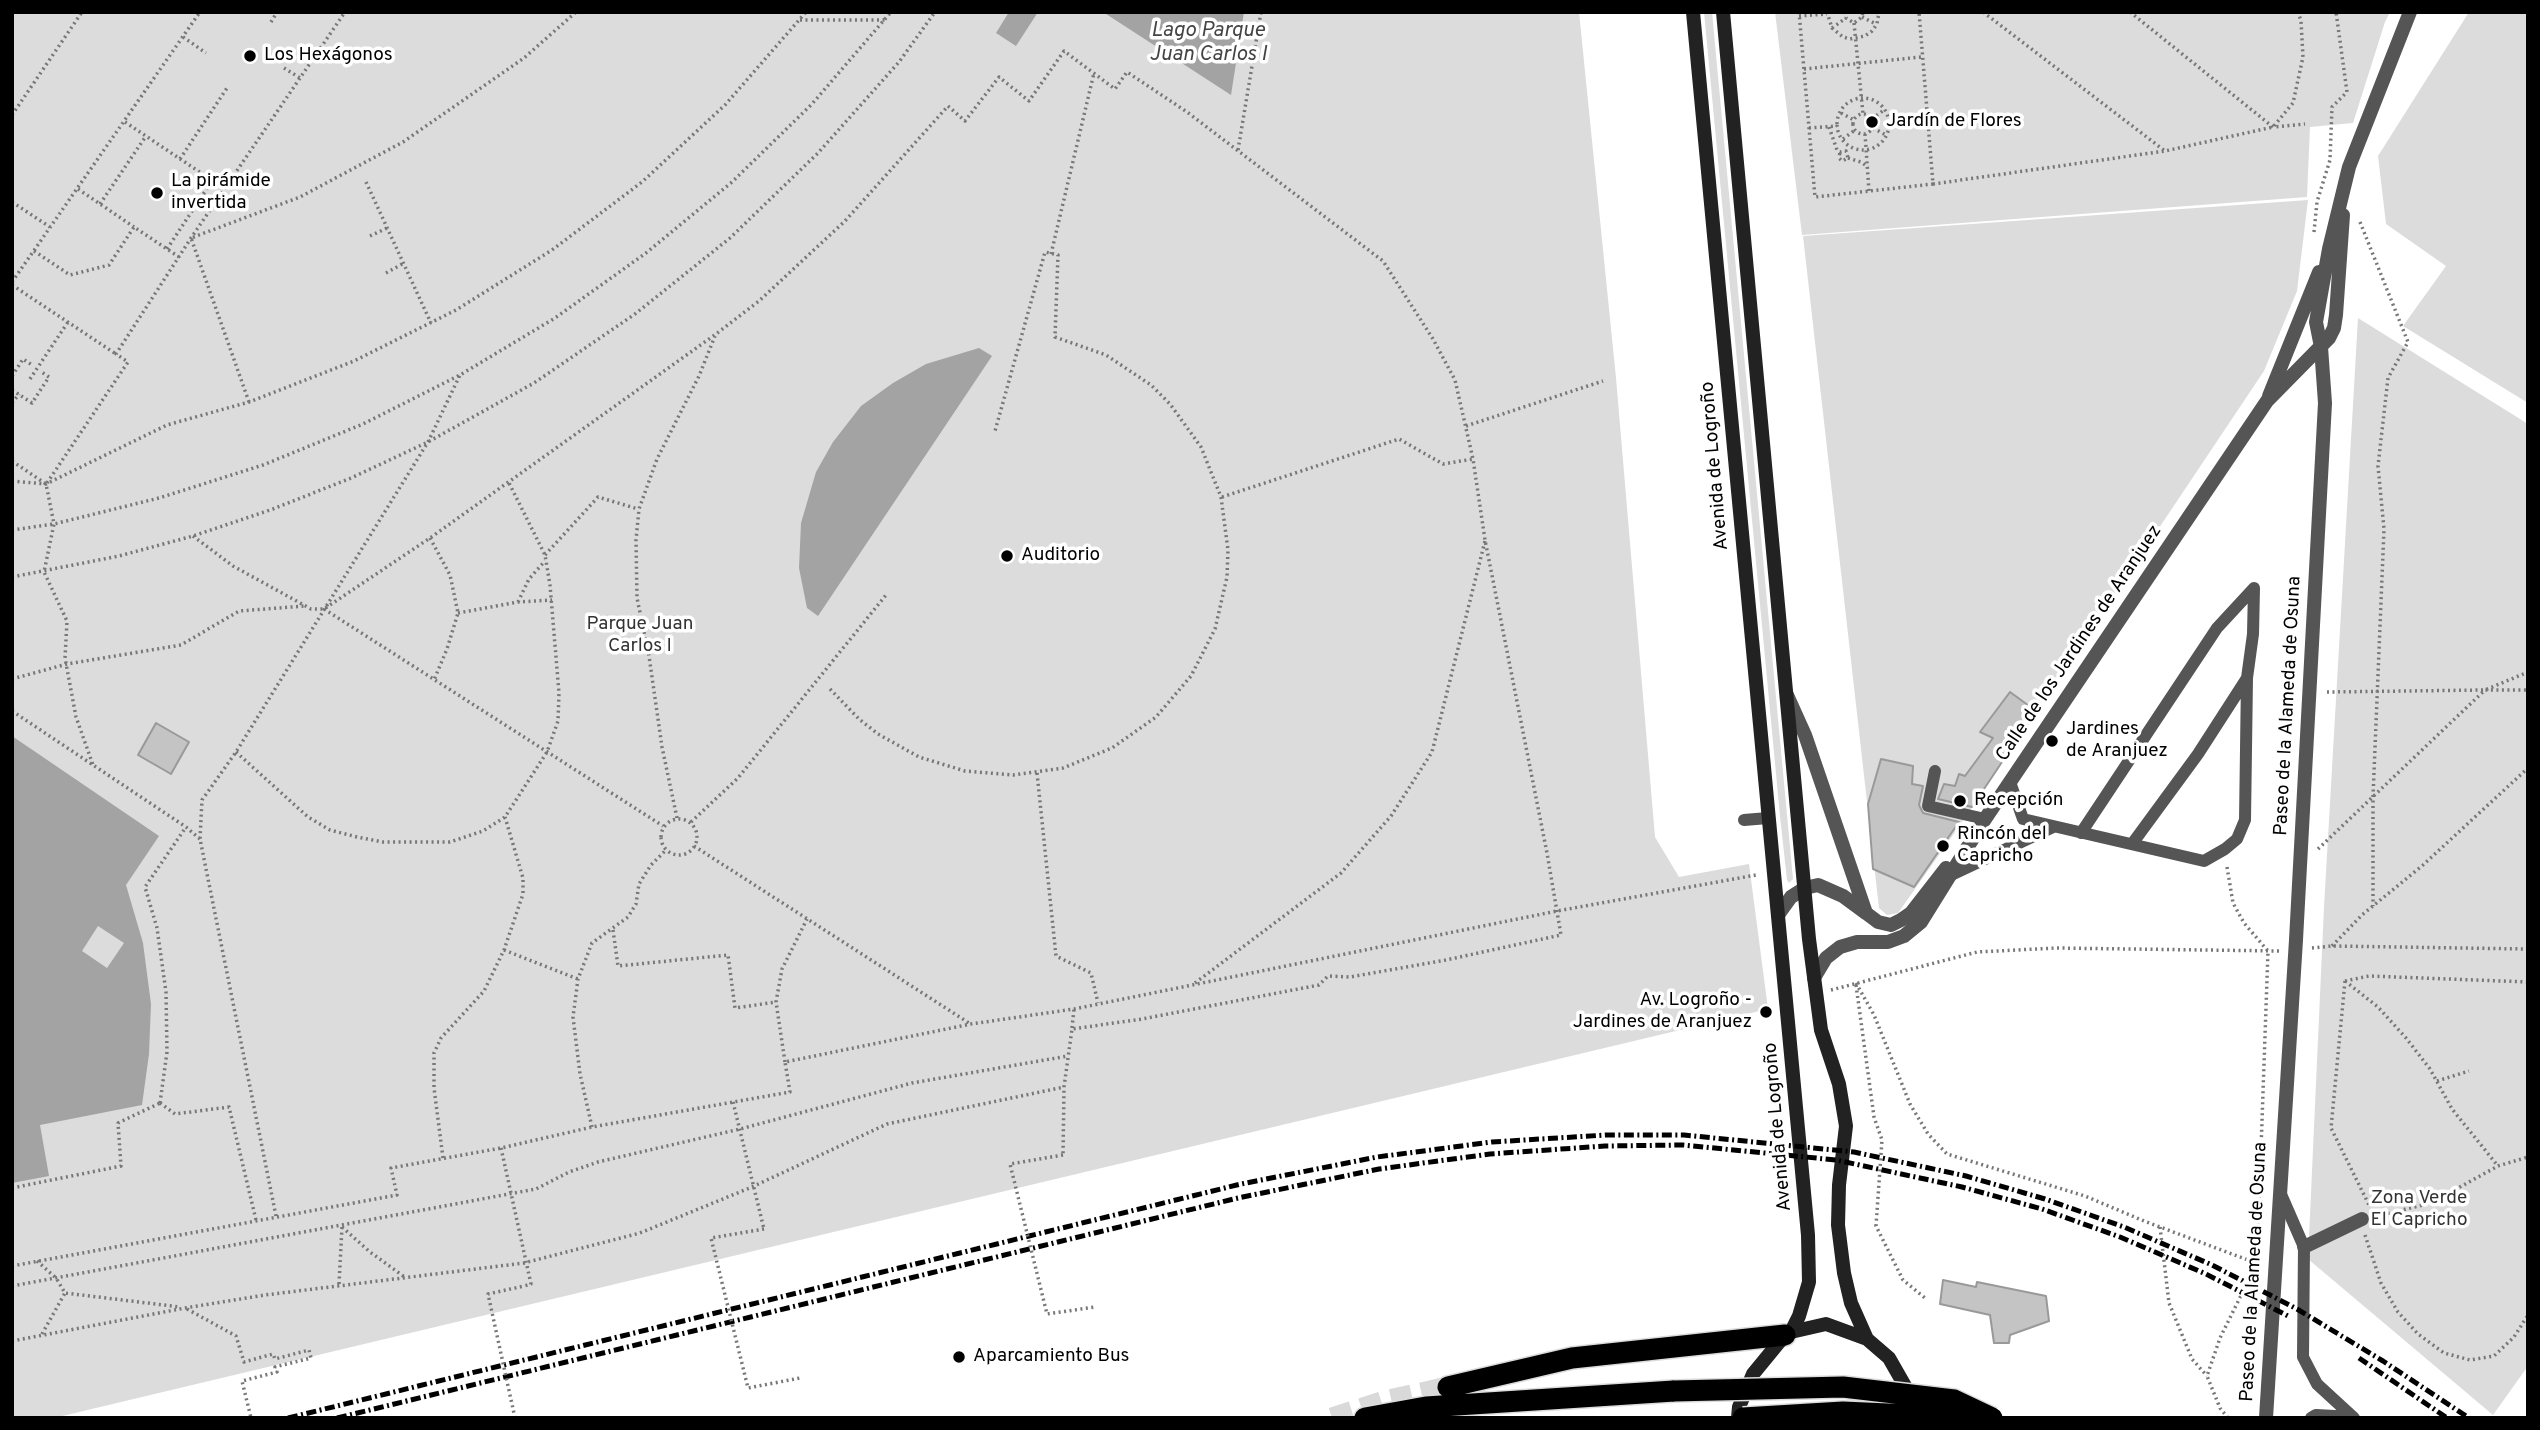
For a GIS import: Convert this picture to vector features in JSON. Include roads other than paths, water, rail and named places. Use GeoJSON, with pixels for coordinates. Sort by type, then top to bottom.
{"type":"FeatureCollection","features":[{"type":"Feature","properties":{"kind":"highway"},"geometry":{"type":"LineString","coordinates":[[1448,1387],[1572,1358],[1788,1334]]}},
{"type":"Feature","properties":{"kind":"highway"},"geometry":{"type":"LineString","coordinates":[[1365,1418],[1426,1407],[1674,1391],[1843,1387],[1954,1400],[1992,1418]]}},
{"type":"Feature","properties":{"kind":"highway"},"geometry":{"type":"LineString","coordinates":[[1743,1418],[1843,1412],[1977,1418]]}},
{"type":"Feature","properties":{"kind":"main road","name":"Avenida de Logroño"},"geometry":{"type":"LineString","coordinates":[[1693,12],[1805,1195],[1809,1270],[1809,1282],[1799,1316],[1788,1334],[1753,1374],[1739,1407],[1738,1418]]}},
{"type":"Feature","properties":{"kind":"main road"},"geometry":{"type":"LineString","coordinates":[[1723,12],[1814,978],[1821,1030],[1839,1083],[1846,1126],[1839,1185],[1838,1225],[1851,1303],[1867,1339]]}},
{"type":"Feature","properties":{"kind":"main road"},"geometry":{"type":"LineString","coordinates":[[1788,1334],[1825,1324],[1867,1339],[1889,1358],[1915,1405],[1917,1418]]}},
{"type":"Feature","properties":{"kind":"street","name":"Paseo de la Alameda de Osuna"},"geometry":{"type":"LineString","coordinates":[[2266,1418],[2325,402],[2321,347],[2316,322],[2329,249],[2349,167],[2410,12]]}},
{"type":"Feature","properties":{"kind":"street"},"geometry":{"type":"LineString","coordinates":[[2321,347],[2334,328],[2336,315],[2343,228],[2341,201]]}},
{"type":"Feature","properties":{"kind":"street","name":"Calle de los Jardines de Aranjuez"},"geometry":{"type":"LineString","coordinates":[[2267,401],[2310,290],[2329,249]]}},
{"type":"Feature","properties":{"kind":"street","name":"Calle de los Jardines de Aranjuez"},"geometry":{"type":"LineString","coordinates":[[1814,978],[1826,958],[1840,947],[1857,942],[1888,942],[1904,936],[1921,922],[1974,835],[2267,401],[2321,347]]}},
{"type":"Feature","properties":{"kind":"street"},"geometry":{"type":"LineString","coordinates":[[1787,695],[1805,735],[1866,913]]}},
{"type":"Feature","properties":{"kind":"street"},"geometry":{"type":"LineString","coordinates":[[1778,915],[1791,897],[1805,888],[1818,885],[1843,895],[1878,922],[1891,925],[1911,913],[1974,835]]}},
{"type":"Feature","properties":{"kind":"street"},"geometry":{"type":"LineString","coordinates":[[2304,1247],[2362,1219]]}},
{"type":"Feature","properties":{"kind":"lane"},"geometry":{"type":"LineString","coordinates":[[2010,782],[2023,819],[2053,827],[2204,861],[2225,849],[2237,839],[2245,820],[2247,678],[2253,634],[2254,588],[2217,628],[2081,833]]}},
{"type":"Feature","properties":{"kind":"lane"},"geometry":{"type":"LineString","coordinates":[[2132,844],[2198,754],[2247,678]]}},
{"type":"Feature","properties":{"kind":"lane"},"geometry":{"type":"LineString","coordinates":[[1935,771],[1928,806],[1985,819]]}},
{"type":"Feature","properties":{"kind":"lane"},"geometry":{"type":"LineString","coordinates":[[1744,820],[1768,818]]}},
{"type":"Feature","properties":{"kind":"lane"},"geometry":{"type":"LineString","coordinates":[[1951,876],[2053,827]]}},
{"type":"Feature","properties":{"kind":"lane"},"geometry":{"type":"LineString","coordinates":[[2280,1192],[2304,1247],[2303,1357],[2316,1384],[2353,1418]]}},
{"type":"Feature","properties":{"kind":"lane"},"geometry":{"type":"LineString","coordinates":[[2311,1418],[2316,1415],[2353,1418]]}},
{"type":"Feature","properties":{"kind":"water"},"geometry":{"type":"Polygon","coordinates":[[[1009,12],[1038,12],[1016,46],[996,33],[1009,12]]]}},
{"type":"Feature","properties":{"kind":"water","name":"Lago Parque Juan Carlos I"},"geometry":{"type":"Polygon","coordinates":[[[1103,12],[1244,12],[1231,95],[1103,12]]]}},
{"type":"Feature","properties":{"kind":"water"},"geometry":{"type":"Polygon","coordinates":[[[979,348],[992,356],[818,616],[807,608],[799,568],[801,523],[816,472],[833,442],[861,406],[893,383],[926,364],[979,348]]]}},
{"type":"Feature","properties":{"kind":"water"},"geometry":{"type":"Polygon","coordinates":[[[12,736],[159,836],[126,885],[143,943],[151,1004],[149,1054],[142,1105],[40,1125],[49,1176],[12,1183],[12,736]],[[98,926],[82,951],[107,968],[124,943],[98,926]]]}},
{"type":"Feature","properties":{"kind":"tunnel"},"geometry":{"type":"LineString","coordinates":[[1332,1418],[1385,1401],[1448,1387]]}},
{"type":"Feature","properties":{"kind":"railway"},"geometry":{"type":"LineString","coordinates":[[288,1418],[1241,1184],[1377,1157],[1492,1142],[1606,1135],[1684,1135],[1854,1152],[1966,1176],[2045,1199],[2124,1227],[2212,1265],[2297,1309],[2383,1361],[2469,1418]]}},
{"type":"Feature","properties":{"kind":"railway"},"geometry":{"type":"LineString","coordinates":[[337,1418],[1238,1198],[1379,1169],[1490,1154],[1605,1146],[1683,1145],[1836,1160],[1962,1187],[2042,1209],[2120,1237],[2206,1274],[2290,1317]]}},
{"type":"Feature","properties":{"kind":"railway"},"geometry":{"type":"LineString","coordinates":[[2359,1358],[2447,1418]]}},
{"type":"Feature","properties":{"kind":"place","name":"Los Hexágonos"},"geometry":{"type":"Point","coordinates":[250,56]}},
{"type":"Feature","properties":{"kind":"place","name":"Jardín de Flores"},"geometry":{"type":"Point","coordinates":[1872,122]}},
{"type":"Feature","properties":{"kind":"place","name":"La pirámide invertida"},"geometry":{"type":"Point","coordinates":[157,193]}},
{"type":"Feature","properties":{"kind":"place","name":"Auditorio"},"geometry":{"type":"Point","coordinates":[1007,556]}},
{"type":"Feature","properties":{"kind":"place","name":"Jardines de Aranjuez"},"geometry":{"type":"Point","coordinates":[2052,741]}},
{"type":"Feature","properties":{"kind":"place","name":"Recepción"},"geometry":{"type":"Point","coordinates":[1960,801]}},
{"type":"Feature","properties":{"kind":"place","name":"Rincón del Capricho"},"geometry":{"type":"Point","coordinates":[1943,846]}},
{"type":"Feature","properties":{"kind":"place","name":"Av. Logroño - Jardines de Aranjuez"},"geometry":{"type":"Point","coordinates":[1766,1012]}},
{"type":"Feature","properties":{"kind":"place","name":"Aparcamiento Bus"},"geometry":{"type":"Point","coordinates":[959,1357]}},
{"type":"Feature","properties":{"kind":"park label","name":"Parque Juan Carlos I"},"geometry":{"type":"Point","coordinates":[640,636]}},
{"type":"Feature","properties":{"kind":"park label","name":"Zona Verde El Capricho"},"geometry":{"type":"Point","coordinates":[2419,1210]}}]}
